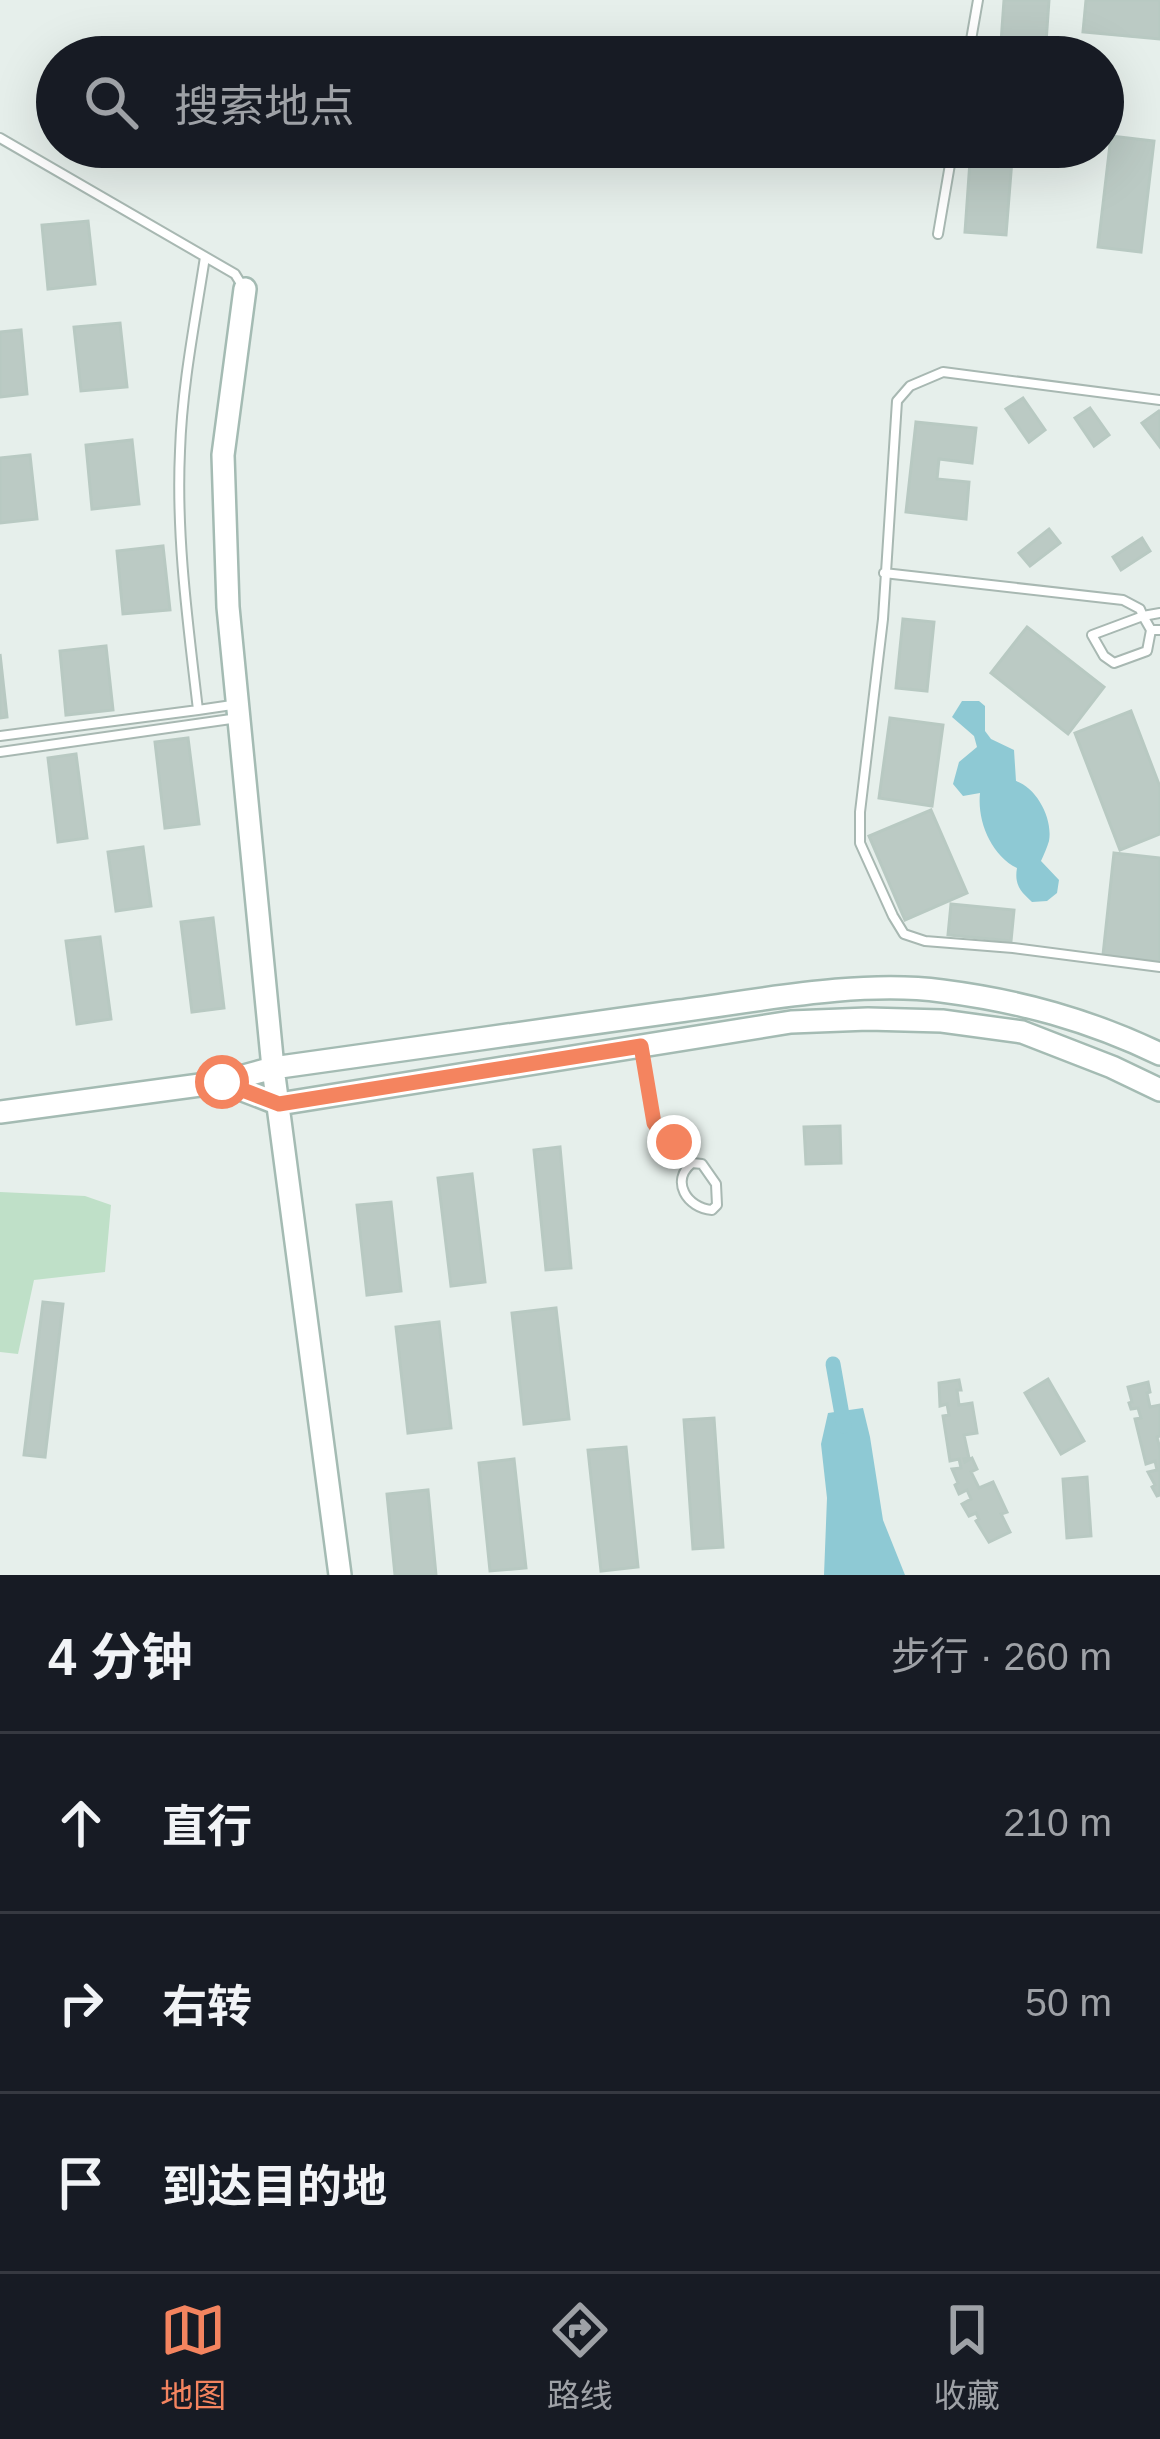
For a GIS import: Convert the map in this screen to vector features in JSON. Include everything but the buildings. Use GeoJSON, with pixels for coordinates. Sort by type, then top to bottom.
{"type":"FeatureCollection","features":[{"type":"Feature","properties":{"kind":"main road"},"geometry":{"type":"LineString","coordinates":[[245,289],[224,455],[228,608],[273,1068],[340,1575]]}},
{"type":"Feature","properties":{"kind":"main road"},"geometry":{"type":"LineString","coordinates":[[0,1112],[222,1082],[273,1068],[869,989],[939,990],[1040,1009],[1087,1022],[1160,1054]]}},
{"type":"Feature","properties":{"kind":"main road"},"geometry":{"type":"LineString","coordinates":[[222,1082],[279,1104],[791,1022],[868,1019],[942,1021],[1022,1032],[1160,1090]]}},
{"type":"Feature","properties":{"kind":"lane"},"geometry":{"type":"LineString","coordinates":[[972,36],[978,0]]}},
{"type":"Feature","properties":{"kind":"lane"},"geometry":{"type":"LineString","coordinates":[[0,138],[36,159]]}},
{"type":"Feature","properties":{"kind":"lane"},"geometry":{"type":"LineString","coordinates":[[52,168],[235,274],[245,289]]}},
{"type":"Feature","properties":{"kind":"lane"},"geometry":{"type":"LineString","coordinates":[[938,234],[949,168]]}},
{"type":"Feature","properties":{"kind":"lane"},"geometry":{"type":"LineString","coordinates":[[198,710],[182,567],[179,458],[182,406],[205,257]]}},
{"type":"Feature","properties":{"kind":"lane"},"geometry":{"type":"LineString","coordinates":[[1160,400],[943,372],[910,386],[897,401],[883,619],[860,812],[860,843],[904,934],[925,941],[1160,967]]}},
{"type":"Feature","properties":{"kind":"lane"},"geometry":{"type":"LineString","coordinates":[[884,573],[1124,600],[1140,609],[1143,616],[1156,630],[1147,651],[1114,663],[1092,635],[1143,616],[1160,613]]}},
{"type":"Feature","properties":{"kind":"lane"},"geometry":{"type":"LineString","coordinates":[[0,736],[198,710],[238,711]]}},
{"type":"Feature","properties":{"kind":"lane"},"geometry":{"type":"LineString","coordinates":[[0,752],[238,711]]}},
{"type":"Feature","properties":{"kind":"lane"},"geometry":{"type":"LineString","coordinates":[[641,1046],[654,1123],[688,1150],[692,1163]]}},
{"type":"Feature","properties":{"kind":"lane"},"geometry":{"type":"LineString","coordinates":[[692,1163],[702,1164],[716,1184],[717,1205],[712,1210],[694,1205],[684,1193],[681,1182],[692,1163]]}},
{"type":"Feature","properties":{"kind":"green space"},"geometry":{"type":"Polygon","coordinates":[[[0,1192],[85,1196],[111,1205],[105,1272],[34,1280],[18,1354],[0,1352],[0,1192]]]}},
{"type":"Feature","properties":{"kind":"water"},"geometry":{"type":"Polygon","coordinates":[[[962,701],[979,701],[985,706],[985,731],[1014,750],[1016,781],[1031,790],[1046,814],[1050,832],[1041,861],[1059,880],[1057,893],[1047,901],[1032,902],[1025,895],[1017,868],[993,846],[984,826],[980,793],[963,796],[953,784],[959,762],[977,747],[974,736],[952,717],[962,701]]]}},
{"type":"Feature","properties":{"kind":"water"},"geometry":{"type":"Polygon","coordinates":[[[863,1408],[883,1520],[905,1575],[824,1575],[827,1498],[821,1444],[828,1413],[863,1408]]]}},
{"type":"Feature","properties":{"kind":"waterway"},"geometry":{"type":"LineString","coordinates":[[833,1364],[844,1426]]}},
{"type":"Feature","properties":{"kind":"route"},"geometry":{"type":"LineString","coordinates":[[222,1082],[279,1104],[641,1046],[654,1123],[674,1142]]}}]}
